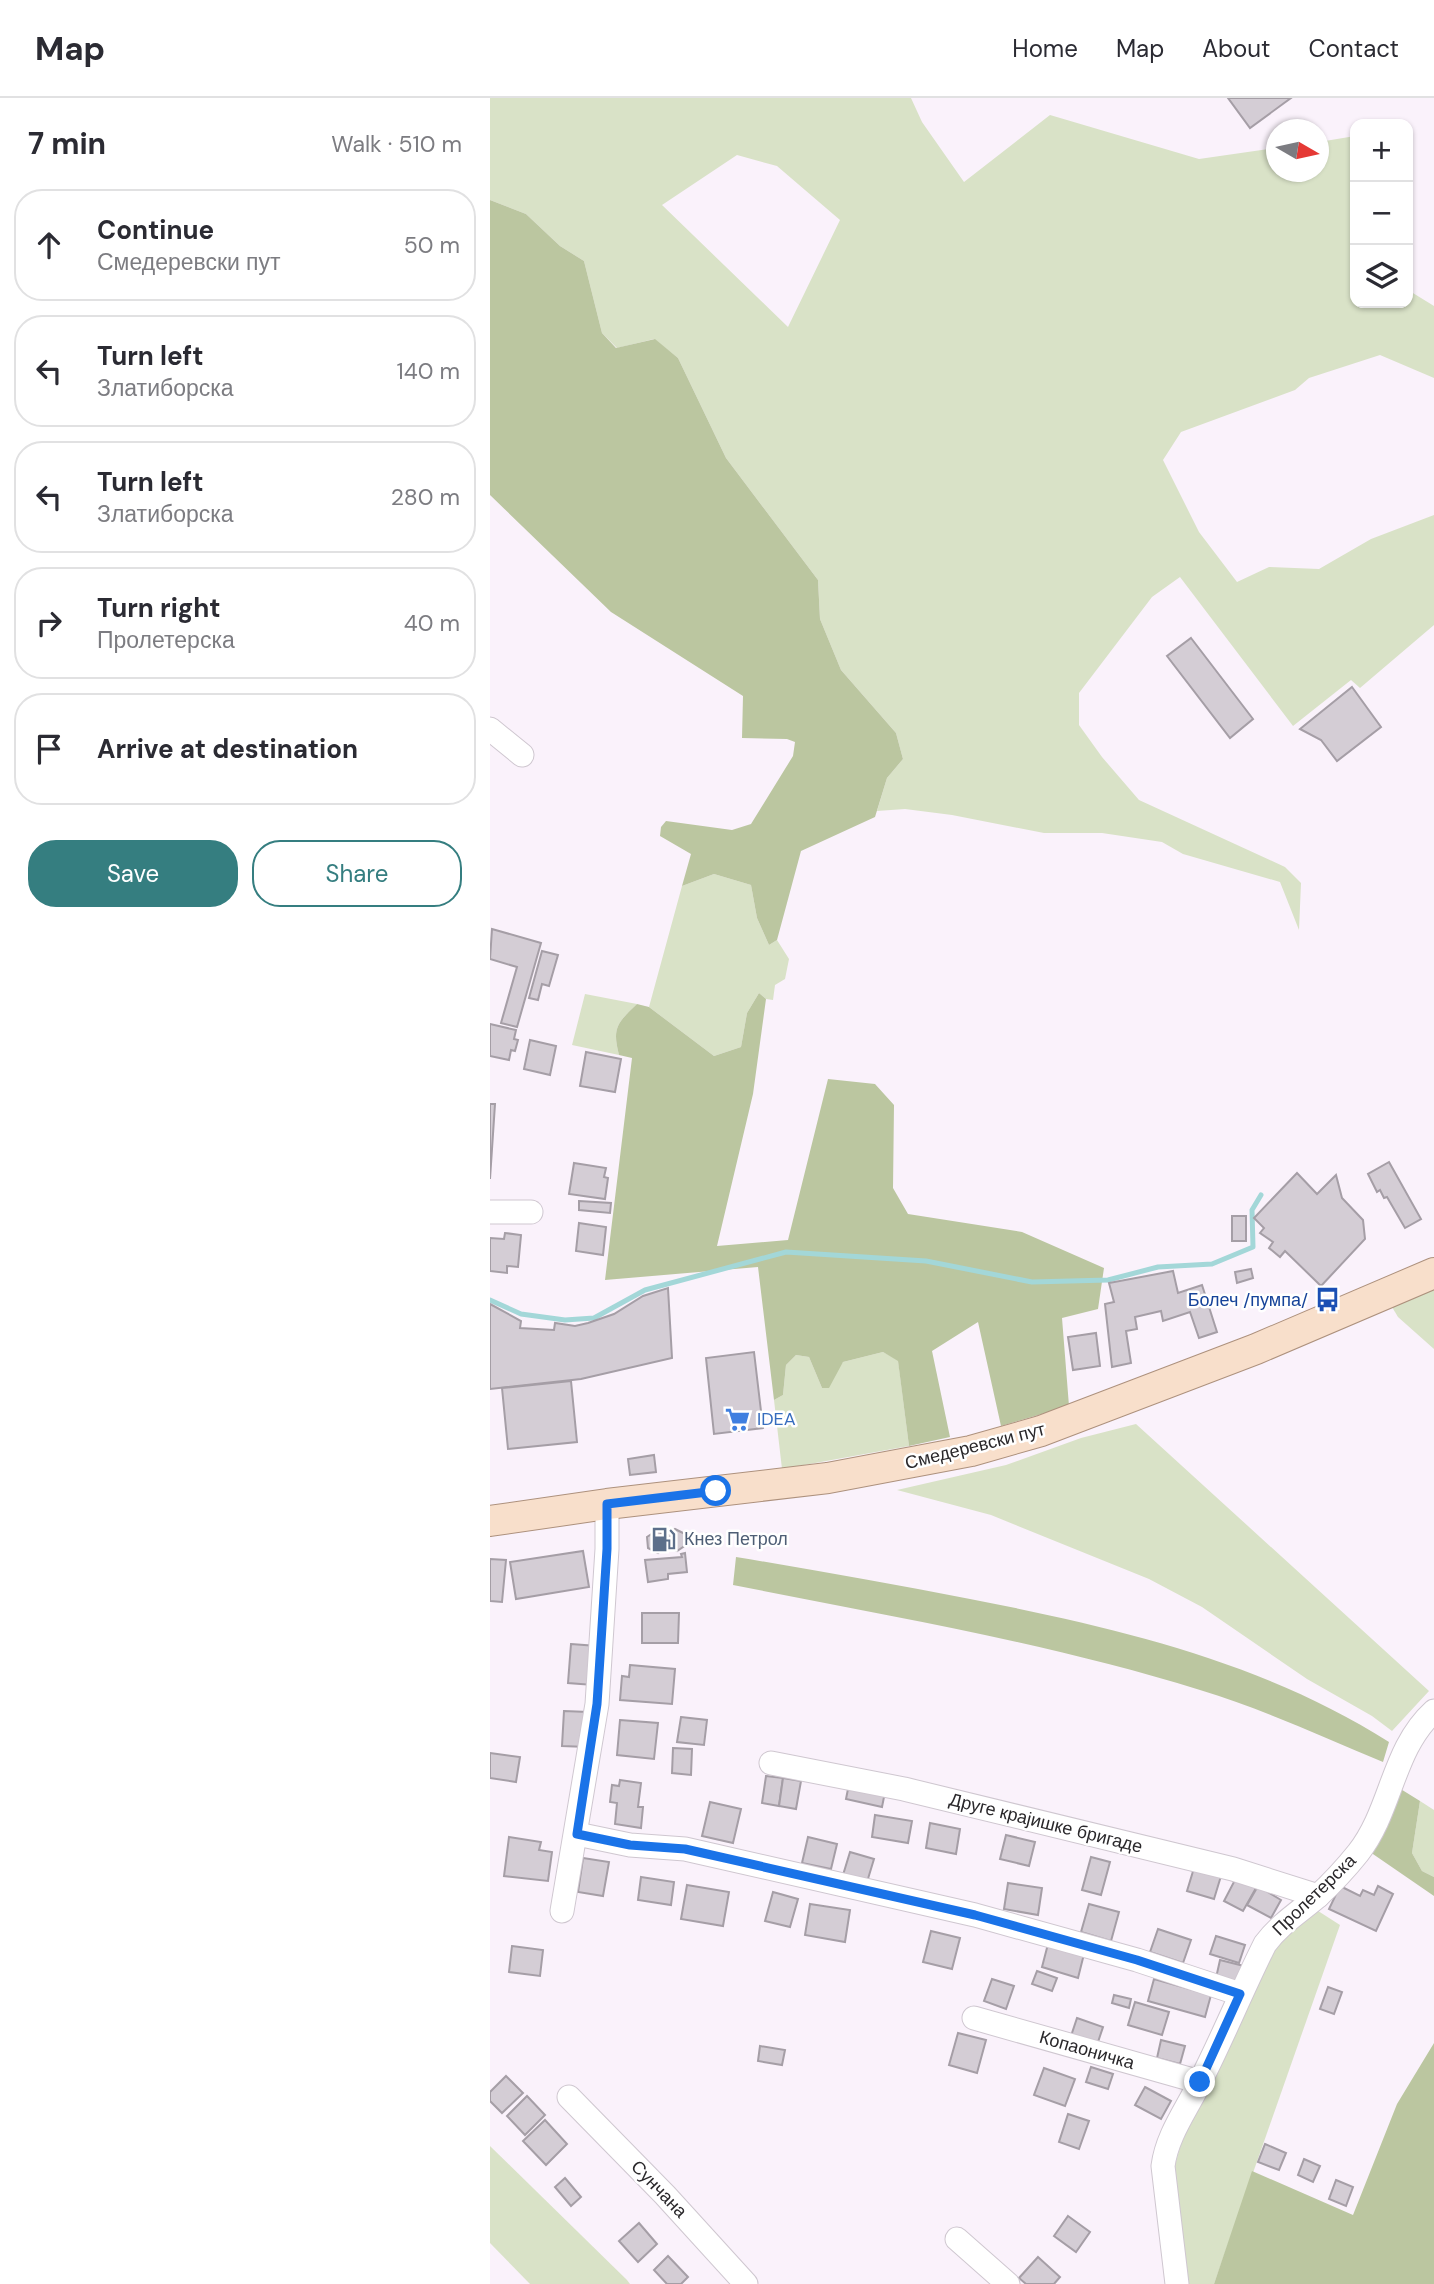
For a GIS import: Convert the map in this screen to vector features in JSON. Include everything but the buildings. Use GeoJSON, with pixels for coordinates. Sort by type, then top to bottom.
{"type":"FeatureCollection","features":[{"type":"Feature","properties":{"kind":"main road","name":"Смедеревски пут"},"geometry":{"type":"LineString","coordinates":[[490,1521],[828,1478],[948,1457],[1016,1438],[1256,1349],[1434,1273]]}},
{"type":"Feature","properties":{"kind":"street"},"geometry":{"type":"LineString","coordinates":[[490,729],[522,755]]}},
{"type":"Feature","properties":{"kind":"street"},"geometry":{"type":"LineString","coordinates":[[490,1212],[531,1212]]}},
{"type":"Feature","properties":{"kind":"street"},"geometry":{"type":"LineString","coordinates":[[562,1911],[597,1704],[607,1549],[607,1504]]}},
{"type":"Feature","properties":{"kind":"street","name":"Пролетерска"},"geometry":{"type":"LineString","coordinates":[[1177,2284],[1163,2166],[1179,2121],[1265,1944],[1275,1931],[1318,1896],[1359,1852],[1376,1821],[1414,1733],[1434,1711]]}},
{"type":"Feature","properties":{"kind":"street","name":"Друге крајишке бригаде"},"geometry":{"type":"LineString","coordinates":[[771,1763],[905,1789],[1207,1862],[1318,1896]]}},
{"type":"Feature","properties":{"kind":"street"},"geometry":{"type":"LineString","coordinates":[[577,1834],[630,1845],[685,1849],[975,1915],[1124,1956],[1240,1994]]}},
{"type":"Feature","properties":{"kind":"street","name":"Копаоничка"},"geometry":{"type":"LineString","coordinates":[[975,2018],[1200,2082]]}},
{"type":"Feature","properties":{"kind":"street","name":"Сунчана"},"geometry":{"type":"LineString","coordinates":[[569,2097],[665,2195],[746,2284]]}},
{"type":"Feature","properties":{"kind":"street"},"geometry":{"type":"LineString","coordinates":[[957,2239],[1007,2284]]}},
{"type":"Feature","properties":{"kind":"green space"},"geometry":{"type":"Polygon","coordinates":[[[490,98],[911,98],[922,122],[964,182],[1050,115],[1199,159],[1266,149],[1266,182],[1329,182],[1329,140],[1350,137],[1350,308],[1413,308],[1413,293],[1434,306],[1434,378],[1380,355],[1309,378],[1295,390],[1181,432],[1163,460],[1199,532],[1237,582],[1269,567],[1319,569],[1371,539],[1434,515],[1434,625],[1360,688],[1351,680],[1293,726],[1180,577],[1152,597],[1079,693],[1079,725],[1139,800],[1285,867],[1301,883],[1299,930],[1280,882],[1183,854],[1162,842],[1102,833],[1044,833],[905,809],[877,811],[887,778],[903,759],[896,733],[841,670],[820,619],[818,580],[726,458],[678,358],[654,339],[617,348],[602,333],[584,261],[560,246],[526,214],[490,200],[490,98]],[[737,155],[662,205],[788,327],[840,220],[777,166],[737,155]]]}},
{"type":"Feature","properties":{"kind":"green space"},"geometry":{"type":"Polygon","coordinates":[[[490,200],[526,214],[560,246],[584,261],[602,333],[616,348],[655,339],[678,358],[726,458],[818,580],[820,619],[841,670],[896,733],[903,759],[887,778],[875,817],[801,851],[777,940],[769,945],[757,918],[751,885],[714,874],[682,886],[691,854],[660,836],[661,827],[666,821],[732,830],[751,824],[793,756],[795,742],[787,739],[742,738],[743,696],[611,612],[490,495],[490,200]]]}},
{"type":"Feature","properties":{"kind":"green space"},"geometry":{"type":"Polygon","coordinates":[[[714,874],[751,885],[757,918],[769,945],[777,940],[789,959],[785,979],[775,985],[773,1000],[766,999],[759,993],[747,1013],[741,1047],[714,1056],[649,1007],[682,886],[714,874]]]}},
{"type":"Feature","properties":{"kind":"green space"},"geometry":{"type":"Polygon","coordinates":[[[759,993],[766,999],[753,1094],[717,1246],[788,1240],[828,1079],[875,1084],[894,1105],[893,1188],[908,1214],[1022,1232],[1104,1268],[1098,1309],[1062,1318],[1069,1406],[1001,1426],[978,1322],[932,1351],[950,1437],[909,1446],[898,1361],[883,1352],[843,1362],[829,1388],[822,1388],[809,1357],[796,1355],[786,1365],[783,1395],[774,1400],[758,1267],[605,1280],[632,1058],[619,1055],[616,1038],[618,1026],[637,1004],[649,1007],[714,1056],[741,1047],[747,1013],[759,993]]]}},
{"type":"Feature","properties":{"kind":"green space"},"geometry":{"type":"Polygon","coordinates":[[[585,994],[637,1004],[618,1026],[616,1038],[619,1055],[572,1045],[585,994]]]}},
{"type":"Feature","properties":{"kind":"green space"},"geometry":{"type":"Polygon","coordinates":[[[1434,1281],[1434,1349],[1398,1317],[1389,1302],[1434,1281]]]}},
{"type":"Feature","properties":{"kind":"green space"},"geometry":{"type":"Polygon","coordinates":[[[883,1352],[898,1360],[909,1446],[782,1469],[774,1400],[783,1395],[786,1365],[796,1355],[809,1357],[822,1388],[843,1362],[883,1352]]]}},
{"type":"Feature","properties":{"kind":"green space"},"geometry":{"type":"Polygon","coordinates":[[[1136,1424],[1429,1691],[1392,1731],[1372,1716],[1307,1679],[1202,1607],[1149,1579],[991,1515],[897,1490],[1006,1465],[1081,1438],[1136,1424]]]}},
{"type":"Feature","properties":{"kind":"green space"},"geometry":{"type":"Polygon","coordinates":[[[736,1557],[1024,1610],[1133,1635],[1187,1651],[1291,1690],[1341,1714],[1389,1742],[1383,1762],[1247,1706],[1143,1673],[1027,1644],[733,1585],[736,1557]]]}},
{"type":"Feature","properties":{"kind":"green space"},"geometry":{"type":"Polygon","coordinates":[[[1399,1788],[1420,1801],[1412,1853],[1422,1871],[1434,1877],[1434,1896],[1370,1852],[1399,1788]]]}},
{"type":"Feature","properties":{"kind":"green space"},"geometry":{"type":"Polygon","coordinates":[[[1420,1801],[1434,1810],[1434,1877],[1422,1871],[1412,1853],[1420,1801]]]}},
{"type":"Feature","properties":{"kind":"green space"},"geometry":{"type":"Polygon","coordinates":[[[1315,1909],[1340,1925],[1214,2284],[1184,2284],[1172,2175],[1184,2134],[1261,1970],[1286,1932],[1315,1909]]]}},
{"type":"Feature","properties":{"kind":"green space"},"geometry":{"type":"Polygon","coordinates":[[[1434,2043],[1434,2284],[1214,2284],[1252,2171],[1353,2215],[1397,2104],[1434,2043]]]}},
{"type":"Feature","properties":{"kind":"green space"},"geometry":{"type":"Polygon","coordinates":[[[490,2146],[630,2284],[530,2284],[490,2243],[490,2146]]]}},
{"type":"Feature","properties":{"kind":"waterway"},"geometry":{"type":"LineString","coordinates":[[490,1300],[521,1314],[565,1320],[594,1318],[645,1290],[786,1252],[926,1261],[1032,1282],[1108,1280],[1158,1267],[1212,1264],[1253,1247],[1252,1210],[1261,1195]]}},
{"type":"Feature","properties":{"kind":"place","name":"Болеч /пумпа/"},"geometry":{"type":"Point","coordinates":[1328,1300]}},
{"type":"Feature","properties":{"kind":"place","name":"IDEA"},"geometry":{"type":"Point","coordinates":[737,1419]}},
{"type":"Feature","properties":{"kind":"place","name":"Кнез Петрол"},"geometry":{"type":"Point","coordinates":[664,1539]}},
{"type":"Feature","properties":{"kind":"route"},"geometry":{"type":"LineString","coordinates":[[716,1491],[607,1504],[607,1549],[597,1704],[577,1834],[630,1845],[685,1849],[975,1915],[1137,1960],[1240,1994],[1200,2082]]}}]}
